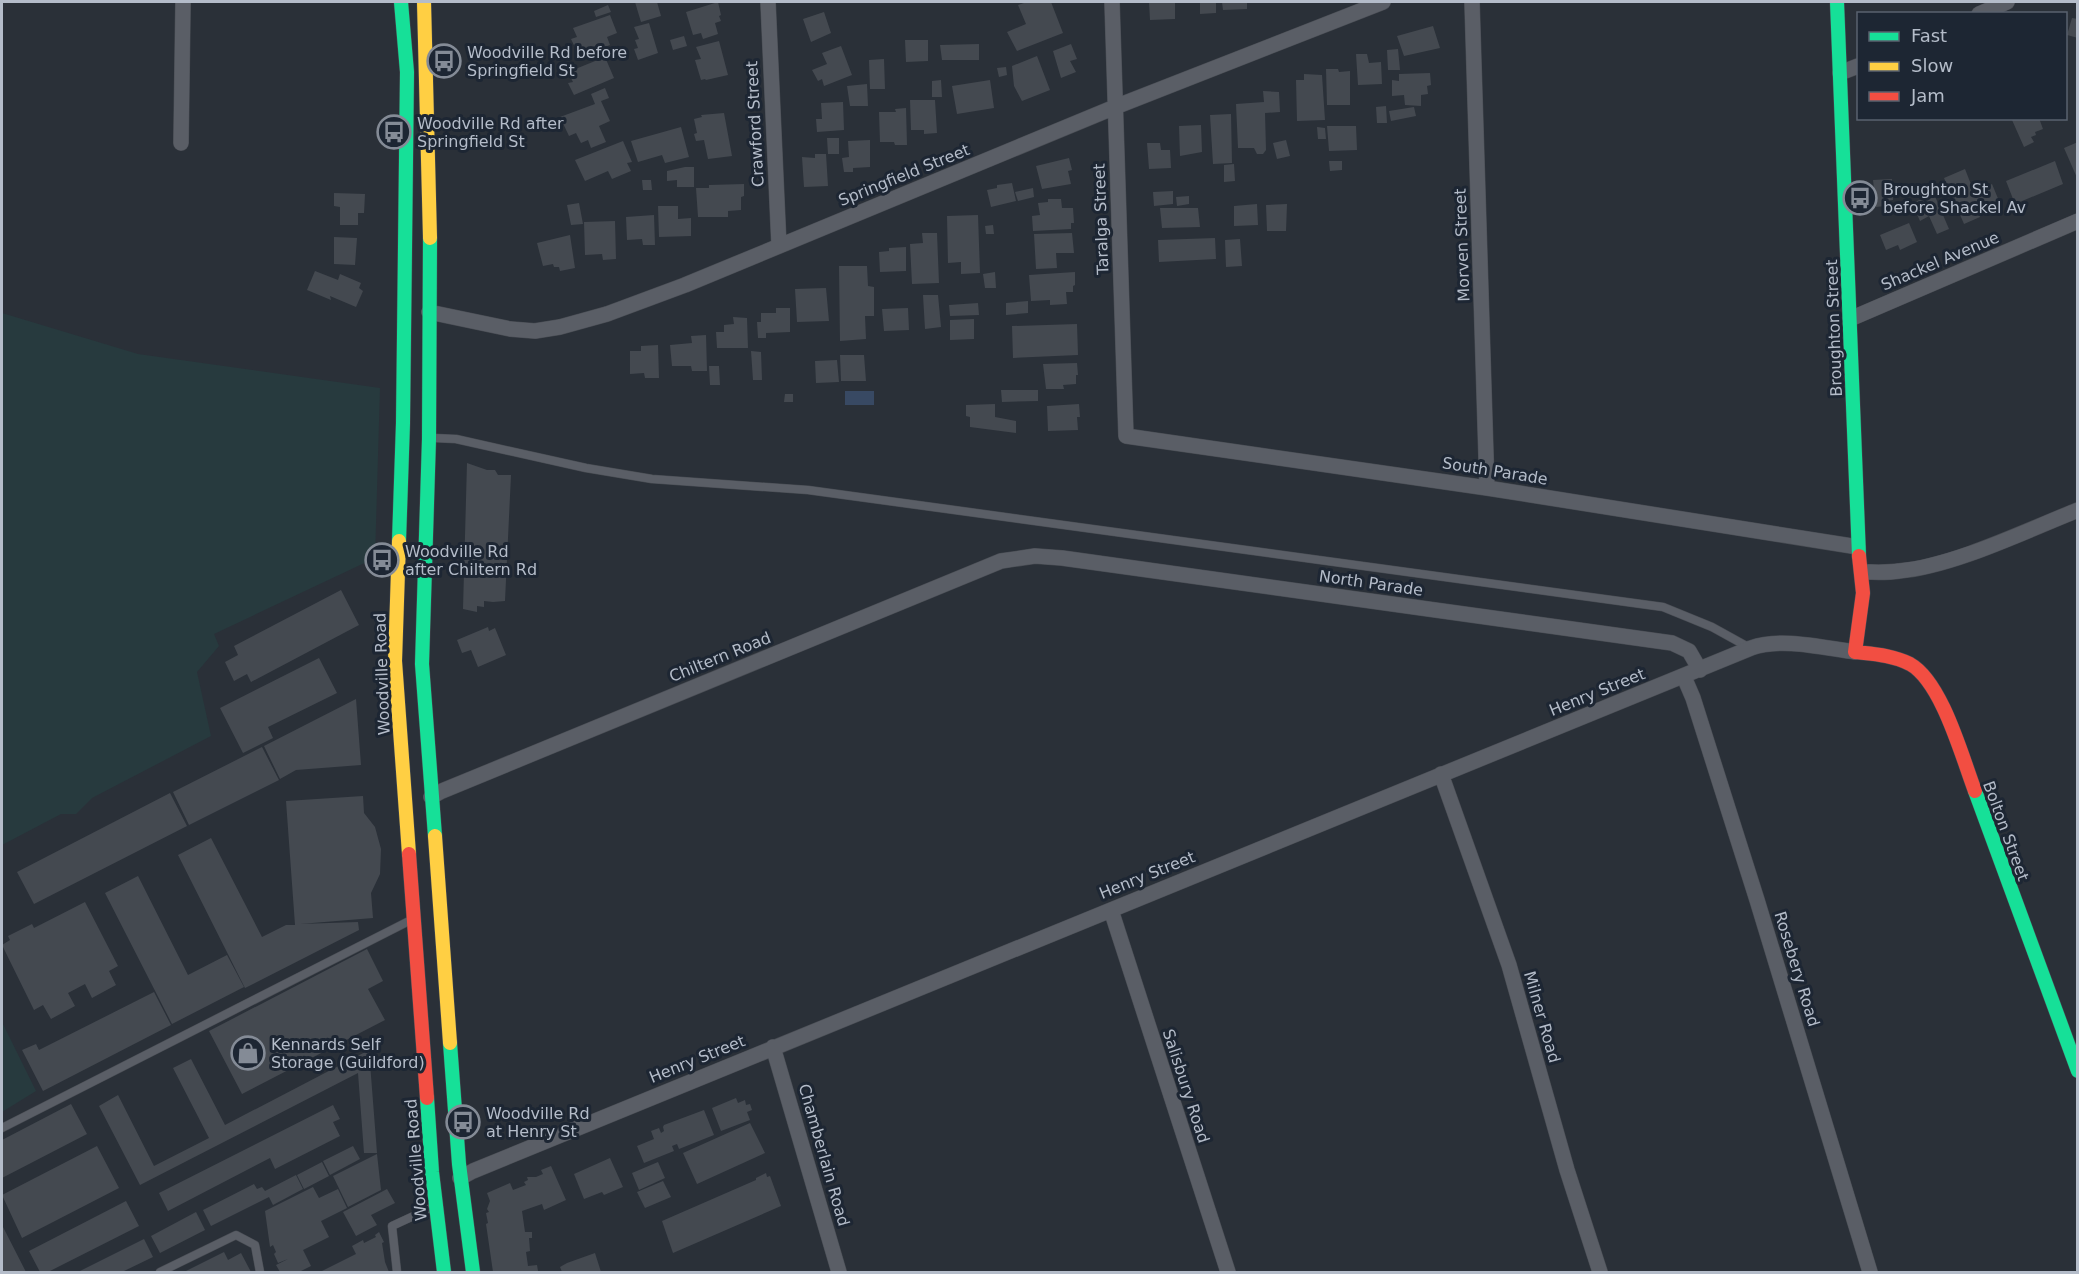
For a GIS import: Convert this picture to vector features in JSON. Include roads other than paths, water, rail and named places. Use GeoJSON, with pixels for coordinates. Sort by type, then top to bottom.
{"type":"FeatureCollection","features":[{"type":"Feature","properties":{"kind":"main road","name":"Woodville Road"},"geometry":{"type":"LineString","coordinates":[[401,2],[407,72],[403,423],[395,661],[432,1172],[444,1272]]}},
{"type":"Feature","properties":{"kind":"main road"},"geometry":{"type":"LineString","coordinates":[[424,2],[430,246],[429,439],[422,664],[460,1178],[473,1272]]}},
{"type":"Feature","properties":{"kind":"main road","name":"Broughton Street"},"geometry":{"type":"LineString","coordinates":[[1838,2],[1858,547],[1863,593],[1855,652]]}},
{"type":"Feature","properties":{"kind":"main road","name":"Bolton Street"},"geometry":{"type":"LineString","coordinates":[[1855,652],[1894,657],[1912,664],[1936,690],[2078,1071]]}},
{"type":"Feature","properties":{"kind":"street"},"geometry":{"type":"LineString","coordinates":[[181,143],[183,2]]}},
{"type":"Feature","properties":{"kind":"street","name":"Crawford Street"},"geometry":{"type":"LineString","coordinates":[[768,2],[779,246]]}},
{"type":"Feature","properties":{"kind":"street","name":"Taralga Street"},"geometry":{"type":"LineString","coordinates":[[1112,2],[1126,436]]}},
{"type":"Feature","properties":{"kind":"street","name":"Springfield Street"},"geometry":{"type":"LineString","coordinates":[[429,312],[510,329],[536,331],[560,327],[634,305],[1116,108],[1383,2]]}},
{"type":"Feature","properties":{"kind":"street","name":"Morven Street"},"geometry":{"type":"LineString","coordinates":[[1472,2],[1487,488]]}},
{"type":"Feature","properties":{"kind":"street"},"geometry":{"type":"LineString","coordinates":[[1984,12],[2007,2]]}},
{"type":"Feature","properties":{"kind":"street"},"geometry":{"type":"LineString","coordinates":[[1840,73],[1857,66]]}},
{"type":"Feature","properties":{"kind":"street","name":"Shackel Avenue"},"geometry":{"type":"LineString","coordinates":[[1850,319],[2078,221]]}},
{"type":"Feature","properties":{"kind":"street","name":"South Parade"},"geometry":{"type":"LineString","coordinates":[[1126,436],[1487,488],[1858,547]]}},
{"type":"Feature","properties":{"kind":"street"},"geometry":{"type":"LineString","coordinates":[[1862,572],[1900,572],[1938,563],[1975,551],[2078,510]]}},
{"type":"Feature","properties":{"kind":"street","name":"Chiltern Road"},"geometry":{"type":"LineString","coordinates":[[431,797],[1001,561],[1024,557]]}},
{"type":"Feature","properties":{"kind":"street","name":"North Parade"},"geometry":{"type":"LineString","coordinates":[[1024,557],[1062,558],[1672,643],[1689,651],[1700,670]]}},
{"type":"Feature","properties":{"kind":"street","name":"Henry Street"},"geometry":{"type":"LineString","coordinates":[[460,1178],[773,1047],[1751,648],[1762,644],[1778,643],[1855,652]]}},
{"type":"Feature","properties":{"kind":"street","name":"Rosebery Road"},"geometry":{"type":"LineString","coordinates":[[1684,677],[1693,698],[1754,889],[1870,1272]]}},
{"type":"Feature","properties":{"kind":"street","name":"Milner Road"},"geometry":{"type":"LineString","coordinates":[[1441,774],[1509,965],[1567,1170],[1600,1272]]}},
{"type":"Feature","properties":{"kind":"street","name":"Salisbury Road"},"geometry":{"type":"LineString","coordinates":[[1111,910],[1228,1272]]}},
{"type":"Feature","properties":{"kind":"street","name":"Chamberlain Road"},"geometry":{"type":"LineString","coordinates":[[773,1047],[839,1272]]}},
{"type":"Feature","properties":{"kind":"lane"},"geometry":{"type":"LineString","coordinates":[[429,439],[456,439],[586,468],[652,479],[808,490],[1663,607],[1712,627],[1751,648]]}},
{"type":"Feature","properties":{"kind":"lane"},"geometry":{"type":"LineString","coordinates":[[2,1128],[413,918]]}},
{"type":"Feature","properties":{"kind":"lane"},"geometry":{"type":"LineString","coordinates":[[397,1272],[392,1226],[436,1205]]}},
{"type":"Feature","properties":{"kind":"lane"},"geometry":{"type":"LineString","coordinates":[[160,1272],[236,1234],[255,1245],[260,1272]]}},
{"type":"Feature","properties":{"kind":"water"},"geometry":{"type":"Polygon","coordinates":[[[845,391],[874,391],[874,405],[845,405],[845,391]]]}},
{"type":"Feature","properties":{"kind":"place","name":"Woodville Rd before Springfield St"},"geometry":{"type":"Point","coordinates":[444,61]}},
{"type":"Feature","properties":{"kind":"place","name":"Woodville Rd after Springfield St"},"geometry":{"type":"Point","coordinates":[394,132]}},
{"type":"Feature","properties":{"kind":"place","name":"Broughton St before Shackel Av"},"geometry":{"type":"Point","coordinates":[1860,198]}},
{"type":"Feature","properties":{"kind":"place","name":"Woodville Rd after Chiltern Rd"},"geometry":{"type":"Point","coordinates":[382,560]}},
{"type":"Feature","properties":{"kind":"place","name":"Kennards Self Storage (Guildford)"},"geometry":{"type":"Point","coordinates":[248,1053]}},
{"type":"Feature","properties":{"kind":"place","name":"Woodville Rd at Henry St"},"geometry":{"type":"Point","coordinates":[463,1122]}}]}
